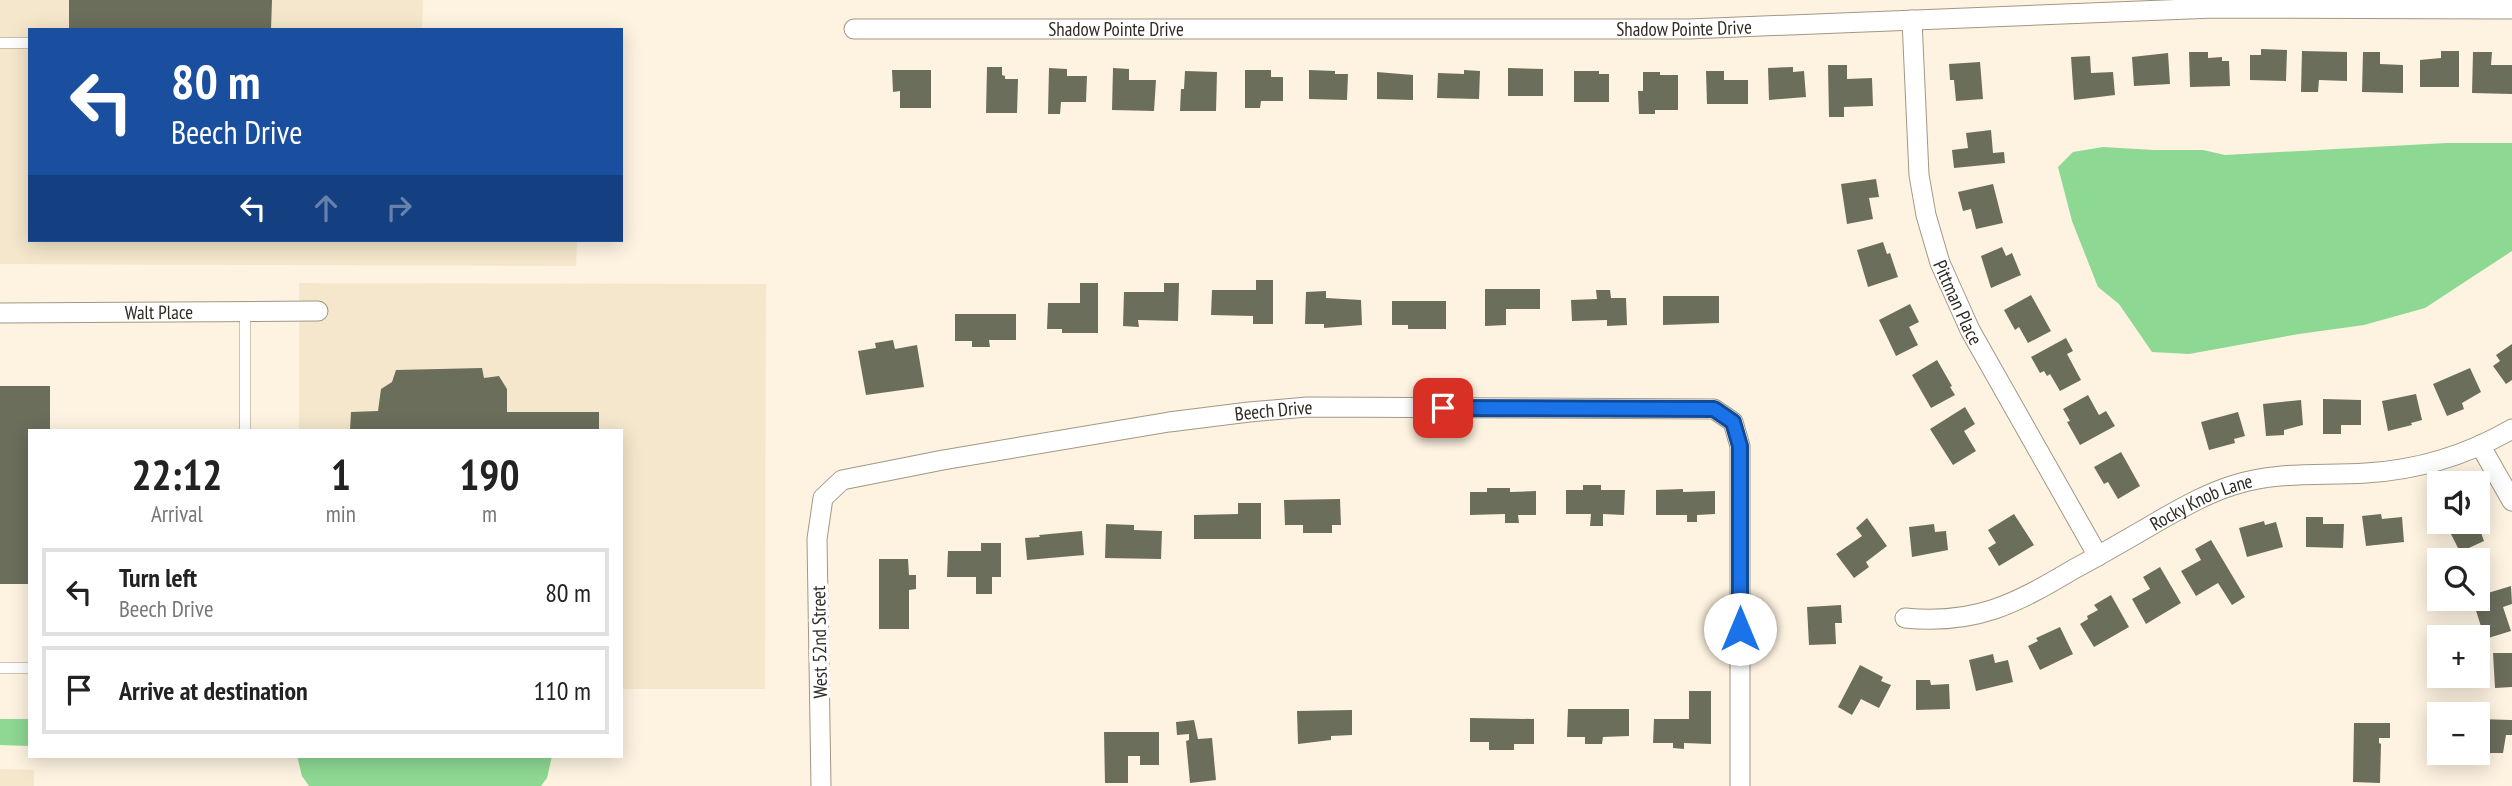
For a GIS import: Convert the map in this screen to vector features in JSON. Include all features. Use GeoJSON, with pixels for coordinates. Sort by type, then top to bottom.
{"type":"FeatureCollection","features":[{"type":"Feature","properties":{"kind":"street","name":"Shadow Pointe Drive"},"geometry":{"type":"LineString","coordinates":[[854,29],[1689,29],[2214,8],[2512,9]]}},
{"type":"Feature","properties":{"kind":"street","name":"Pittman Place"},"geometry":{"type":"LineString","coordinates":[[1912,20],[1919,175],[1926,215],[1940,263],[1970,330],[2098,556]]}},
{"type":"Feature","properties":{"kind":"street","name":"Walt Place"},"geometry":{"type":"LineString","coordinates":[[0,313],[318,311]]}},
{"type":"Feature","properties":{"kind":"street","name":"Beech Drive"},"geometry":{"type":"LineString","coordinates":[[823,498],[842,480],[867,475],[1169,422],[1277,409],[1714,409],[1733,422],[1740,446],[1740,786]]}},
{"type":"Feature","properties":{"kind":"street","name":"Rocky Knob Lane"},"geometry":{"type":"LineString","coordinates":[[1905,618],[1956,619],[1996,610],[2028,596],[2193,502],[2240,483],[2290,474],[2356,474],[2399,470],[2509,438]]}},
{"type":"Feature","properties":{"kind":"street"},"geometry":{"type":"LineString","coordinates":[[2480,445],[2512,501]]}},
{"type":"Feature","properties":{"kind":"street","name":"West 52nd Street"},"geometry":{"type":"LineString","coordinates":[[821,786],[817,539],[823,498]]}},
{"type":"Feature","properties":{"kind":"lane"},"geometry":{"type":"LineString","coordinates":[[0,43],[28,43]]}},
{"type":"Feature","properties":{"kind":"lane"},"geometry":{"type":"LineString","coordinates":[[245,312],[245,429]]}},
{"type":"Feature","properties":{"kind":"lane"},"geometry":{"type":"LineString","coordinates":[[0,668],[28,668]]}},
{"type":"Feature","properties":{"kind":"shaded area"},"geometry":{"type":"Polygon","coordinates":[[[0,0],[423,0],[422,28],[28,28],[28,242],[577,242],[576,266],[0,264],[0,0]]]}},
{"type":"Feature","properties":{"kind":"shaded area"},"geometry":{"type":"Polygon","coordinates":[[[2446,143],[2512,143],[2512,251],[2425,308],[2364,325],[2189,354],[2152,352],[2119,304],[2098,287],[2072,221],[2058,167],[2073,152],[2103,147],[2203,150],[2225,155],[2446,143]]]}},
{"type":"Feature","properties":{"kind":"shaded area"},"geometry":{"type":"Polygon","coordinates":[[[299,283],[766,284],[765,689],[623,689],[623,429],[299,429],[299,283]]]}},
{"type":"Feature","properties":{"kind":"shaded area"},"geometry":{"type":"Polygon","coordinates":[[[0,719],[28,719],[28,746],[0,745],[0,719]]]}},
{"type":"Feature","properties":{"kind":"shaded area"},"geometry":{"type":"Polygon","coordinates":[[[298,758],[552,758],[547,778],[541,786],[309,786],[302,776],[298,758]]]}},
{"type":"Feature","properties":{"kind":"shaded area"},"geometry":{"type":"Polygon","coordinates":[[[0,769],[34,770],[34,786],[0,786],[0,769]]]}},
{"type":"Feature","properties":{"kind":"building"},"geometry":{"type":"Polygon","coordinates":[[[69,0],[272,0],[271,28],[69,28],[69,0]]]}},
{"type":"Feature","properties":{"kind":"building"},"geometry":{"type":"Polygon","coordinates":[[[2261,49],[2287,50],[2286,81],[2250,80],[2250,55],[2261,55],[2261,49]]]}},
{"type":"Feature","properties":{"kind":"building"},"geometry":{"type":"Polygon","coordinates":[[[2302,51],[2347,52],[2347,81],[2319,80],[2318,92],[2301,92],[2302,51]]]}},
{"type":"Feature","properties":{"kind":"building"},"geometry":{"type":"Polygon","coordinates":[[[2441,51],[2459,51],[2459,87],[2420,87],[2420,60],[2441,58],[2441,51]]]}},
{"type":"Feature","properties":{"kind":"building"},"geometry":{"type":"Polygon","coordinates":[[[2189,52],[2208,52],[2208,58],[2222,57],[2222,61],[2229,61],[2230,86],[2190,87],[2189,52]]]}},
{"type":"Feature","properties":{"kind":"building"},"geometry":{"type":"Polygon","coordinates":[[[2363,52],[2380,52],[2380,64],[2403,65],[2403,93],[2362,92],[2363,52]]]}},
{"type":"Feature","properties":{"kind":"building"},"geometry":{"type":"Polygon","coordinates":[[[2473,52],[2492,52],[2491,65],[2512,65],[2512,94],[2472,93],[2473,52]]]}},
{"type":"Feature","properties":{"kind":"building"},"geometry":{"type":"Polygon","coordinates":[[[2168,53],[2170,84],[2134,86],[2132,57],[2168,53]]]}},
{"type":"Feature","properties":{"kind":"building"},"geometry":{"type":"Polygon","coordinates":[[[2090,56],[2091,73],[2113,72],[2115,95],[2074,100],[2071,57],[2090,56]]]}},
{"type":"Feature","properties":{"kind":"building"},"geometry":{"type":"Polygon","coordinates":[[[1980,62],[1983,99],[1956,101],[1949,64],[1980,62]]]}},
{"type":"Feature","properties":{"kind":"building"},"geometry":{"type":"Polygon","coordinates":[[[1828,65],[1847,65],[1847,79],[1872,78],[1873,106],[1844,107],[1844,117],[1829,117],[1828,65]]]}},
{"type":"Feature","properties":{"kind":"building"},"geometry":{"type":"Polygon","coordinates":[[[987,67],[1002,67],[1005,79],[1018,79],[1017,113],[986,113],[987,67]]]}},
{"type":"Feature","properties":{"kind":"building"},"geometry":{"type":"Polygon","coordinates":[[[1793,67],[1793,72],[1804,71],[1806,97],[1769,100],[1768,68],[1793,67]]]}},
{"type":"Feature","properties":{"kind":"building"},"geometry":{"type":"Polygon","coordinates":[[[1049,68],[1067,69],[1067,76],[1087,76],[1086,102],[1061,102],[1060,114],[1048,114],[1049,68]]]}},
{"type":"Feature","properties":{"kind":"building"},"geometry":{"type":"Polygon","coordinates":[[[1113,68],[1129,69],[1129,80],[1156,80],[1154,111],[1112,110],[1113,68]]]}},
{"type":"Feature","properties":{"kind":"building"},"geometry":{"type":"Polygon","coordinates":[[[1508,68],[1543,69],[1543,96],[1508,96],[1508,68]]]}},
{"type":"Feature","properties":{"kind":"building"},"geometry":{"type":"Polygon","coordinates":[[[892,70],[931,70],[931,108],[900,108],[900,91],[893,92],[892,70]]]}},
{"type":"Feature","properties":{"kind":"building"},"geometry":{"type":"Polygon","coordinates":[[[1245,70],[1271,70],[1271,77],[1283,77],[1283,101],[1261,101],[1260,108],[1245,108],[1245,70]]]}},
{"type":"Feature","properties":{"kind":"building"},"geometry":{"type":"Polygon","coordinates":[[[1309,70],[1348,74],[1347,100],[1309,99],[1309,70]]]}},
{"type":"Feature","properties":{"kind":"building"},"geometry":{"type":"Polygon","coordinates":[[[1464,70],[1480,71],[1479,99],[1437,98],[1438,73],[1464,74],[1464,70]]]}},
{"type":"Feature","properties":{"kind":"building"},"geometry":{"type":"Polygon","coordinates":[[[1185,71],[1217,72],[1216,111],[1180,111],[1185,71]]]}},
{"type":"Feature","properties":{"kind":"building"},"geometry":{"type":"Polygon","coordinates":[[[1574,71],[1599,71],[1599,74],[1609,74],[1609,102],[1574,102],[1574,71]]]}},
{"type":"Feature","properties":{"kind":"building"},"geometry":{"type":"Polygon","coordinates":[[[1706,71],[1724,71],[1724,80],[1748,80],[1748,104],[1707,104],[1706,71]]]}},
{"type":"Feature","properties":{"kind":"building"},"geometry":{"type":"Polygon","coordinates":[[[1377,72],[1413,75],[1413,100],[1377,99],[1377,72]]]}},
{"type":"Feature","properties":{"kind":"building"},"geometry":{"type":"Polygon","coordinates":[[[1643,72],[1678,75],[1678,110],[1655,110],[1655,114],[1639,114],[1638,91],[1643,91],[1643,72]]]}},
{"type":"Feature","properties":{"kind":"building"},"geometry":{"type":"Polygon","coordinates":[[[1991,130],[1993,153],[2004,152],[2005,163],[1954,168],[1952,150],[1968,148],[1966,133],[1991,130]]]}},
{"type":"Feature","properties":{"kind":"building"},"geometry":{"type":"Polygon","coordinates":[[[1876,179],[1879,197],[1869,198],[1873,219],[1847,224],[1841,184],[1876,179]]]}},
{"type":"Feature","properties":{"kind":"building"},"geometry":{"type":"Polygon","coordinates":[[[1993,184],[2003,223],[1976,229],[1971,209],[1963,211],[1958,192],[1993,184]]]}},
{"type":"Feature","properties":{"kind":"building"},"geometry":{"type":"Polygon","coordinates":[[[1883,242],[1887,254],[1890,253],[1898,277],[1868,287],[1857,250],[1883,242]]]}},
{"type":"Feature","properties":{"kind":"building"},"geometry":{"type":"Polygon","coordinates":[[[2002,247],[2006,256],[2012,253],[2021,275],[1991,288],[1981,256],[2002,247]]]}},
{"type":"Feature","properties":{"kind":"building"},"geometry":{"type":"Polygon","coordinates":[[[1256,280],[1273,280],[1273,324],[1253,324],[1253,316],[1211,315],[1212,290],[1256,290],[1256,280]]]}},
{"type":"Feature","properties":{"kind":"building"},"geometry":{"type":"Polygon","coordinates":[[[1080,283],[1098,283],[1098,333],[1062,333],[1062,329],[1047,329],[1048,303],[1080,303],[1080,283]]]}},
{"type":"Feature","properties":{"kind":"building"},"geometry":{"type":"Polygon","coordinates":[[[1164,283],[1179,283],[1178,321],[1138,320],[1139,327],[1123,326],[1124,292],[1164,292],[1164,283]]]}},
{"type":"Feature","properties":{"kind":"building"},"geometry":{"type":"Polygon","coordinates":[[[1485,289],[1540,289],[1540,309],[1506,309],[1506,325],[1485,326],[1485,289]]]}},
{"type":"Feature","properties":{"kind":"building"},"geometry":{"type":"Polygon","coordinates":[[[1596,290],[1610,290],[1611,298],[1626,298],[1627,325],[1607,326],[1607,320],[1572,321],[1571,300],[1597,299],[1596,290]]]}},
{"type":"Feature","properties":{"kind":"building"},"geometry":{"type":"Polygon","coordinates":[[[1326,291],[1326,298],[1361,300],[1362,325],[1324,328],[1324,324],[1305,324],[1306,292],[1326,291]]]}},
{"type":"Feature","properties":{"kind":"building"},"geometry":{"type":"Polygon","coordinates":[[[2031,295],[2051,331],[2028,343],[2019,327],[2015,330],[2004,310],[2031,295]]]}},
{"type":"Feature","properties":{"kind":"building"},"geometry":{"type":"Polygon","coordinates":[[[1663,296],[1719,296],[1719,323],[1663,325],[1663,296]]]}},
{"type":"Feature","properties":{"kind":"building"},"geometry":{"type":"Polygon","coordinates":[[[1392,301],[1446,301],[1446,329],[1408,329],[1408,325],[1392,325],[1392,301]]]}},
{"type":"Feature","properties":{"kind":"building"},"geometry":{"type":"Polygon","coordinates":[[[1910,304],[1919,322],[1909,327],[1918,345],[1896,356],[1879,320],[1910,304]]]}},
{"type":"Feature","properties":{"kind":"building"},"geometry":{"type":"Polygon","coordinates":[[[955,314],[1016,314],[1016,340],[989,340],[990,347],[972,347],[972,341],[955,341],[955,314]]]}},
{"type":"Feature","properties":{"kind":"building"},"geometry":{"type":"Polygon","coordinates":[[[2066,338],[2073,351],[2067,354],[2081,380],[2060,391],[2050,374],[2047,376],[2044,371],[2040,373],[2031,357],[2066,338]]]}},
{"type":"Feature","properties":{"kind":"building"},"geometry":{"type":"Polygon","coordinates":[[[893,340],[895,349],[917,345],[924,387],[866,395],[858,351],[876,348],[875,343],[893,340]]]}},
{"type":"Feature","properties":{"kind":"building"},"geometry":{"type":"Polygon","coordinates":[[[2512,344],[2512,380],[2506,384],[2493,366],[2500,361],[2496,355],[2512,344]]]}},
{"type":"Feature","properties":{"kind":"building"},"geometry":{"type":"Polygon","coordinates":[[[1937,360],[1955,395],[1931,408],[1912,375],[1937,360]]]}},
{"type":"Feature","properties":{"kind":"building"},"geometry":{"type":"Polygon","coordinates":[[[482,368],[484,378],[499,376],[507,389],[507,412],[599,412],[599,429],[350,429],[351,412],[378,411],[381,389],[392,382],[396,370],[482,368]]]}},
{"type":"Feature","properties":{"kind":"building"},"geometry":{"type":"Polygon","coordinates":[[[2470,368],[2481,392],[2462,403],[2464,409],[2447,416],[2433,384],[2470,368]]]}},
{"type":"Feature","properties":{"kind":"building"},"geometry":{"type":"Polygon","coordinates":[[[0,386],[50,386],[50,429],[28,429],[28,584],[0,584],[0,386]]]}},
{"type":"Feature","properties":{"kind":"building"},"geometry":{"type":"Polygon","coordinates":[[[2416,394],[2422,420],[2388,431],[2382,401],[2416,394]]]}},
{"type":"Feature","properties":{"kind":"building"},"geometry":{"type":"Polygon","coordinates":[[[2088,395],[2099,415],[2106,411],[2115,426],[2080,445],[2063,409],[2088,395]]]}},
{"type":"Feature","properties":{"kind":"building"},"geometry":{"type":"Polygon","coordinates":[[[2323,399],[2361,400],[2361,425],[2341,425],[2341,434],[2323,434],[2323,399]]]}},
{"type":"Feature","properties":{"kind":"building"},"geometry":{"type":"Polygon","coordinates":[[[2301,400],[2303,425],[2284,430],[2284,435],[2266,436],[2263,404],[2301,400]]]}},
{"type":"Feature","properties":{"kind":"building"},"geometry":{"type":"Polygon","coordinates":[[[1965,407],[1975,424],[1964,431],[1976,451],[1953,465],[1930,429],[1965,407]]]}},
{"type":"Feature","properties":{"kind":"building"},"geometry":{"type":"Polygon","coordinates":[[[2238,412],[2245,436],[2234,439],[2235,443],[2209,450],[2201,422],[2238,412]]]}},
{"type":"Feature","properties":{"kind":"building"},"geometry":{"type":"Polygon","coordinates":[[[2121,452],[2140,486],[2118,499],[2108,482],[2104,484],[2094,467],[2121,452]]]}},
{"type":"Feature","properties":{"kind":"building"},"geometry":{"type":"Polygon","coordinates":[[[1583,485],[1601,485],[1601,490],[1625,490],[1624,515],[1603,514],[1603,526],[1590,526],[1591,514],[1566,514],[1566,490],[1583,490],[1583,485]]]}},
{"type":"Feature","properties":{"kind":"building"},"geometry":{"type":"Polygon","coordinates":[[[1487,488],[1510,488],[1510,492],[1536,491],[1536,515],[1518,515],[1519,523],[1505,523],[1505,514],[1470,515],[1470,492],[1487,492],[1487,488]]]}},
{"type":"Feature","properties":{"kind":"building"},"geometry":{"type":"Polygon","coordinates":[[[1683,489],[1683,492],[1715,491],[1715,514],[1697,515],[1697,522],[1687,522],[1687,515],[1656,515],[1656,490],[1683,489]]]}},
{"type":"Feature","properties":{"kind":"building"},"geometry":{"type":"Polygon","coordinates":[[[1340,499],[1341,525],[1332,525],[1332,533],[1303,533],[1303,525],[1285,525],[1284,500],[1340,499]]]}},
{"type":"Feature","properties":{"kind":"building"},"geometry":{"type":"Polygon","coordinates":[[[1238,503],[1261,503],[1261,539],[1194,539],[1194,515],[1238,514],[1238,503]]]}},
{"type":"Feature","properties":{"kind":"building"},"geometry":{"type":"Polygon","coordinates":[[[2014,514],[2034,545],[1999,566],[1988,548],[1996,543],[1988,530],[2014,514]]]}},
{"type":"Feature","properties":{"kind":"building"},"geometry":{"type":"Polygon","coordinates":[[[2381,514],[2382,519],[2402,517],[2404,542],[2366,546],[2362,516],[2381,514]]]}},
{"type":"Feature","properties":{"kind":"building"},"geometry":{"type":"Polygon","coordinates":[[[2306,517],[2323,517],[2323,524],[2344,524],[2343,548],[2306,547],[2306,517]]]}},
{"type":"Feature","properties":{"kind":"building"},"geometry":{"type":"Polygon","coordinates":[[[1867,518],[1887,546],[1866,562],[1869,567],[1854,578],[1836,554],[1862,536],[1856,528],[1867,518]]]}},
{"type":"Feature","properties":{"kind":"building"},"geometry":{"type":"Polygon","coordinates":[[[2264,521],[2265,525],[2276,522],[2283,547],[2247,557],[2239,528],[2264,521]]]}},
{"type":"Feature","properties":{"kind":"building"},"geometry":{"type":"Polygon","coordinates":[[[1106,524],[1134,525],[1134,530],[1162,531],[1161,559],[1105,558],[1106,524]]]}},
{"type":"Feature","properties":{"kind":"building"},"geometry":{"type":"Polygon","coordinates":[[[1934,524],[1935,532],[1946,531],[1948,550],[1912,557],[1909,527],[1934,524]]]}},
{"type":"Feature","properties":{"kind":"building"},"geometry":{"type":"Polygon","coordinates":[[[1082,531],[1084,555],[1027,560],[1025,538],[1082,531]]]}},
{"type":"Feature","properties":{"kind":"building"},"geometry":{"type":"Polygon","coordinates":[[[2451,534],[2481,534],[2484,541],[2469,548],[2458,548],[2451,534]]]}},
{"type":"Feature","properties":{"kind":"building"},"geometry":{"type":"Polygon","coordinates":[[[2211,540],[2245,597],[2232,605],[2218,583],[2196,596],[2181,571],[2201,560],[2195,549],[2211,540]]]}},
{"type":"Feature","properties":{"kind":"building"},"geometry":{"type":"Polygon","coordinates":[[[981,543],[1001,543],[1001,577],[992,577],[992,594],[976,594],[976,577],[947,577],[948,551],[981,551],[981,543]]]}},
{"type":"Feature","properties":{"kind":"building"},"geometry":{"type":"Polygon","coordinates":[[[879,559],[908,559],[909,575],[916,575],[916,589],[909,590],[909,629],[879,629],[879,559]]]}},
{"type":"Feature","properties":{"kind":"building"},"geometry":{"type":"Polygon","coordinates":[[[2160,567],[2181,603],[2146,624],[2132,599],[2150,589],[2143,577],[2160,567]]]}},
{"type":"Feature","properties":{"kind":"building"},"geometry":{"type":"Polygon","coordinates":[[[2511,586],[2512,604],[2503,607],[2511,631],[2490,637],[2490,625],[2481,625],[2476,611],[2490,611],[2490,592],[2511,586]]]}},
{"type":"Feature","properties":{"kind":"building"},"geometry":{"type":"Polygon","coordinates":[[[2111,595],[2129,627],[2094,647],[2080,624],[2098,610],[2094,605],[2111,595]]]}},
{"type":"Feature","properties":{"kind":"building"},"geometry":{"type":"Polygon","coordinates":[[[1841,605],[1842,623],[1835,623],[1836,644],[1809,645],[1807,607],[1841,605]]]}},
{"type":"Feature","properties":{"kind":"building"},"geometry":{"type":"Polygon","coordinates":[[[2060,627],[2073,654],[2040,670],[2028,646],[2038,641],[2036,638],[2060,627]]]}},
{"type":"Feature","properties":{"kind":"building"},"geometry":{"type":"Polygon","coordinates":[[[2493,653],[2512,653],[2512,687],[2495,688],[2493,653]]]}},
{"type":"Feature","properties":{"kind":"building"},"geometry":{"type":"Polygon","coordinates":[[[1993,654],[1995,663],[2008,660],[2013,682],[1976,691],[1969,660],[1993,654]]]}},
{"type":"Feature","properties":{"kind":"building"},"geometry":{"type":"Polygon","coordinates":[[[1860,665],[1883,677],[1881,681],[1891,685],[1879,708],[1861,699],[1852,715],[1838,707],[1860,665]]]}},
{"type":"Feature","properties":{"kind":"building"},"geometry":{"type":"Polygon","coordinates":[[[1916,680],[1930,680],[1931,685],[1949,684],[1950,709],[1916,710],[1916,680]]]}},
{"type":"Feature","properties":{"kind":"building"},"geometry":{"type":"Polygon","coordinates":[[[1689,691],[1711,691],[1711,744],[1684,743],[1684,749],[1673,748],[1673,743],[1653,743],[1654,719],[1689,719],[1689,691]]]}},
{"type":"Feature","properties":{"kind":"building"},"geometry":{"type":"Polygon","coordinates":[[[1568,709],[1629,709],[1629,736],[1603,737],[1602,744],[1585,744],[1585,737],[1567,737],[1568,709]]]}},
{"type":"Feature","properties":{"kind":"building"},"geometry":{"type":"Polygon","coordinates":[[[1352,710],[1352,735],[1331,736],[1331,740],[1298,744],[1297,711],[1352,710]]]}},
{"type":"Feature","properties":{"kind":"building"},"geometry":{"type":"Polygon","coordinates":[[[1470,718],[1534,719],[1534,744],[1514,744],[1514,750],[1489,750],[1489,742],[1470,742],[1470,718]]]}},
{"type":"Feature","properties":{"kind":"building"},"geometry":{"type":"Polygon","coordinates":[[[2490,719],[2512,720],[2512,735],[2506,735],[2503,753],[2490,753],[2490,719]]]}},
{"type":"Feature","properties":{"kind":"building"},"geometry":{"type":"Polygon","coordinates":[[[1194,720],[1198,739],[1212,738],[1216,780],[1190,783],[1186,741],[1189,740],[1189,734],[1177,735],[1176,722],[1194,720]]]}},
{"type":"Feature","properties":{"kind":"building"},"geometry":{"type":"Polygon","coordinates":[[[2354,723],[2390,723],[2390,738],[2379,738],[2380,783],[2353,782],[2354,723]]]}},
{"type":"Feature","properties":{"kind":"building"},"geometry":{"type":"Polygon","coordinates":[[[1104,732],[1159,732],[1159,765],[1140,765],[1140,756],[1128,756],[1128,783],[1105,783],[1104,732]]]}},
{"type":"Feature","properties":{"kind":"route"},"geometry":{"type":"LineString","coordinates":[[1443,408],[1714,409],[1733,422],[1740,446],[1740,629]]}}]}
